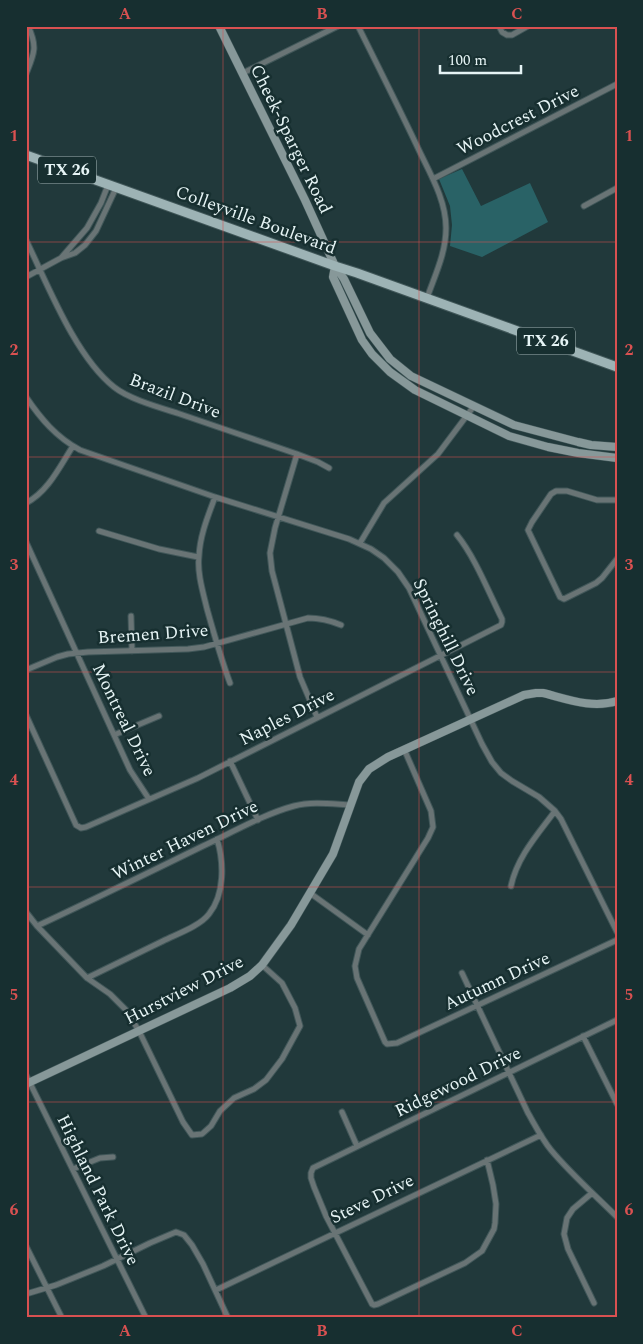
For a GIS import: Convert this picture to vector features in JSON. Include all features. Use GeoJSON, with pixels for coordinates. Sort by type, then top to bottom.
{"type":"FeatureCollection","features":[{"type":"Feature","properties":{"kind":"main road","name":"Cheek-Sparger Road"},"geometry":{"type":"LineString","coordinates":[[219,26],[305,200],[335,266]]}},
{"type":"Feature","properties":{"kind":"main road","name":"Colleyville Boulevard"},"geometry":{"type":"LineString","coordinates":[[26,156],[617,367]]}},
{"type":"Feature","properties":{"kind":"main road"},"geometry":{"type":"LineString","coordinates":[[335,266],[344,279],[370,333],[390,359],[411,376],[514,425],[591,444],[617,447]]}},
{"type":"Feature","properties":{"kind":"main road"},"geometry":{"type":"LineString","coordinates":[[335,266],[333,278],[362,340],[372,354],[390,372],[415,390],[509,436],[548,448],[578,454],[617,458]]}},
{"type":"Feature","properties":{"kind":"main road","name":"Hurstview Drive"},"geometry":{"type":"LineString","coordinates":[[28,1084],[230,988],[250,976],[268,960],[333,854],[356,789],[363,775],[376,764],[404,749],[524,695],[536,693],[597,704],[609,704],[617,701]]}},
{"type":"Feature","properties":{"kind":"street"},"geometry":{"type":"LineString","coordinates":[[26,74],[34,50],[34,40],[28,26]]}},
{"type":"Feature","properties":{"kind":"street"},"geometry":{"type":"LineString","coordinates":[[242,73],[338,26]]}},
{"type":"Feature","properties":{"kind":"street"},"geometry":{"type":"LineString","coordinates":[[358,26],[401,112],[445,210],[446,242],[427,298]]}},
{"type":"Feature","properties":{"kind":"street"},"geometry":{"type":"LineString","coordinates":[[499,26],[504,34],[512,35],[528,26]]}},
{"type":"Feature","properties":{"kind":"street","name":"Woodcrest Drive"},"geometry":{"type":"LineString","coordinates":[[432,179],[617,84]]}},
{"type":"Feature","properties":{"kind":"street"},"geometry":{"type":"LineString","coordinates":[[61,258],[87,228],[112,186]]}},
{"type":"Feature","properties":{"kind":"street"},"geometry":{"type":"LineString","coordinates":[[26,276],[75,252],[85,245],[96,231],[112,186]]}},
{"type":"Feature","properties":{"kind":"street"},"geometry":{"type":"LineString","coordinates":[[584,206],[617,188]]}},
{"type":"Feature","properties":{"kind":"street","name":"Brazil Drive"},"geometry":{"type":"LineString","coordinates":[[26,240],[63,318],[83,352],[114,387],[162,408],[297,454],[329,468]]}},
{"type":"Feature","properties":{"kind":"street","name":"Springhill Drive"},"geometry":{"type":"LineString","coordinates":[[26,397],[39,416],[62,439],[73,446],[215,497],[360,543],[392,565],[404,580],[416,602],[470,720],[492,762],[501,774],[539,797],[555,811],[566,829],[617,932]]}},
{"type":"Feature","properties":{"kind":"street"},"geometry":{"type":"LineString","coordinates":[[360,543],[384,503],[438,454],[474,406]]}},
{"type":"Feature","properties":{"kind":"street"},"geometry":{"type":"LineString","coordinates":[[26,503],[38,495],[50,482],[73,446]]}},
{"type":"Feature","properties":{"kind":"street"},"geometry":{"type":"LineString","coordinates":[[297,454],[278,516],[270,553],[272,571],[300,677],[317,717]]}},
{"type":"Feature","properties":{"kind":"street"},"geometry":{"type":"LineString","coordinates":[[617,500],[597,500],[567,491],[556,491],[551,494],[528,530],[560,597],[564,599],[602,578],[617,559]]}},
{"type":"Feature","properties":{"kind":"street"},"geometry":{"type":"LineString","coordinates":[[215,497],[203,531],[198,557],[203,594],[216,644],[230,683]]}},
{"type":"Feature","properties":{"kind":"street"},"geometry":{"type":"LineString","coordinates":[[99,531],[158,549],[198,557]]}},
{"type":"Feature","properties":{"kind":"street","name":"Naples Drive"},"geometry":{"type":"LineString","coordinates":[[26,715],[76,825],[78,827],[86,827],[198,778],[500,626],[502,622],[469,551],[457,535]]}},
{"type":"Feature","properties":{"kind":"street","name":"Montreal Drive"},"geometry":{"type":"LineString","coordinates":[[26,542],[130,770],[148,800]]}},
{"type":"Feature","properties":{"kind":"street"},"geometry":{"type":"LineString","coordinates":[[131,616],[132,651]]}},
{"type":"Feature","properties":{"kind":"street","name":"Bremen Drive"},"geometry":{"type":"LineString","coordinates":[[26,670],[57,657],[77,653],[188,649],[216,644],[308,618],[329,620],[341,625]]}},
{"type":"Feature","properties":{"kind":"street"},"geometry":{"type":"LineString","coordinates":[[114,735],[159,716]]}},
{"type":"Feature","properties":{"kind":"street"},"geometry":{"type":"LineString","coordinates":[[310,893],[368,935],[428,838],[432,827],[431,810],[404,749]]}},
{"type":"Feature","properties":{"kind":"street"},"geometry":{"type":"LineString","coordinates":[[230,761],[258,820]]}},
{"type":"Feature","properties":{"kind":"street","name":"Winter Haven Drive"},"geometry":{"type":"LineString","coordinates":[[37,926],[282,809],[308,804],[351,805]]}},
{"type":"Feature","properties":{"kind":"street"},"geometry":{"type":"LineString","coordinates":[[511,886],[513,873],[518,863],[555,811]]}},
{"type":"Feature","properties":{"kind":"street"},"geometry":{"type":"LineString","coordinates":[[87,978],[189,928],[208,915],[216,901],[222,875],[221,851],[217,839]]}},
{"type":"Feature","properties":{"kind":"street"},"geometry":{"type":"LineString","coordinates":[[26,912],[87,978],[110,994],[126,1010],[139,1031],[183,1122],[192,1135],[202,1134],[212,1126],[220,1111],[234,1098],[254,1089],[266,1080],[282,1059],[300,1026],[295,1008],[282,983],[262,965]]}},
{"type":"Feature","properties":{"kind":"street","name":"Autumn Drive"},"geometry":{"type":"LineString","coordinates":[[368,935],[358,954],[355,972],[379,1030],[387,1044],[397,1043],[617,940]]}},
{"type":"Feature","properties":{"kind":"street"},"geometry":{"type":"LineString","coordinates":[[462,973],[528,1113],[540,1134],[549,1148],[570,1171],[617,1217]]}},
{"type":"Feature","properties":{"kind":"street","name":"Ridgewood Drive"},"geometry":{"type":"LineString","coordinates":[[334,1232],[314,1187],[311,1173],[318,1165],[617,1020]]}},
{"type":"Feature","properties":{"kind":"street"},"geometry":{"type":"LineString","coordinates":[[583,1036],[617,1104]]}},
{"type":"Feature","properties":{"kind":"street","name":"Highland Park Drive"},"geometry":{"type":"LineString","coordinates":[[26,1075],[28,1084],[73,1169],[146,1318]]}},
{"type":"Feature","properties":{"kind":"street"},"geometry":{"type":"LineString","coordinates":[[342,1112],[357,1146]]}},
{"type":"Feature","properties":{"kind":"street","name":"Steve Drive"},"geometry":{"type":"LineString","coordinates":[[216,1290],[540,1134]]}},
{"type":"Feature","properties":{"kind":"street"},"geometry":{"type":"LineString","coordinates":[[73,1169],[100,1158],[113,1158]]}},
{"type":"Feature","properties":{"kind":"street"},"geometry":{"type":"LineString","coordinates":[[334,1232],[367,1297],[374,1305],[465,1263],[477,1256],[486,1245],[494,1229],[496,1204],[486,1160]]}},
{"type":"Feature","properties":{"kind":"street"},"geometry":{"type":"LineString","coordinates":[[592,1193],[570,1214],[565,1222],[564,1234],[568,1249],[594,1303]]}},
{"type":"Feature","properties":{"kind":"street"},"geometry":{"type":"LineString","coordinates":[[26,1294],[56,1285],[172,1234],[180,1233],[192,1245],[216,1290],[228,1318]]}},
{"type":"Feature","properties":{"kind":"street"},"geometry":{"type":"LineString","coordinates":[[26,1246],[62,1318]]}},
{"type":"Feature","properties":{"kind":"shaded area"},"geometry":{"type":"Polygon","coordinates":[[[462,169],[481,206],[530,183],[548,222],[482,257],[450,246],[452,225],[450,206],[439,179],[462,169]]]}}]}
